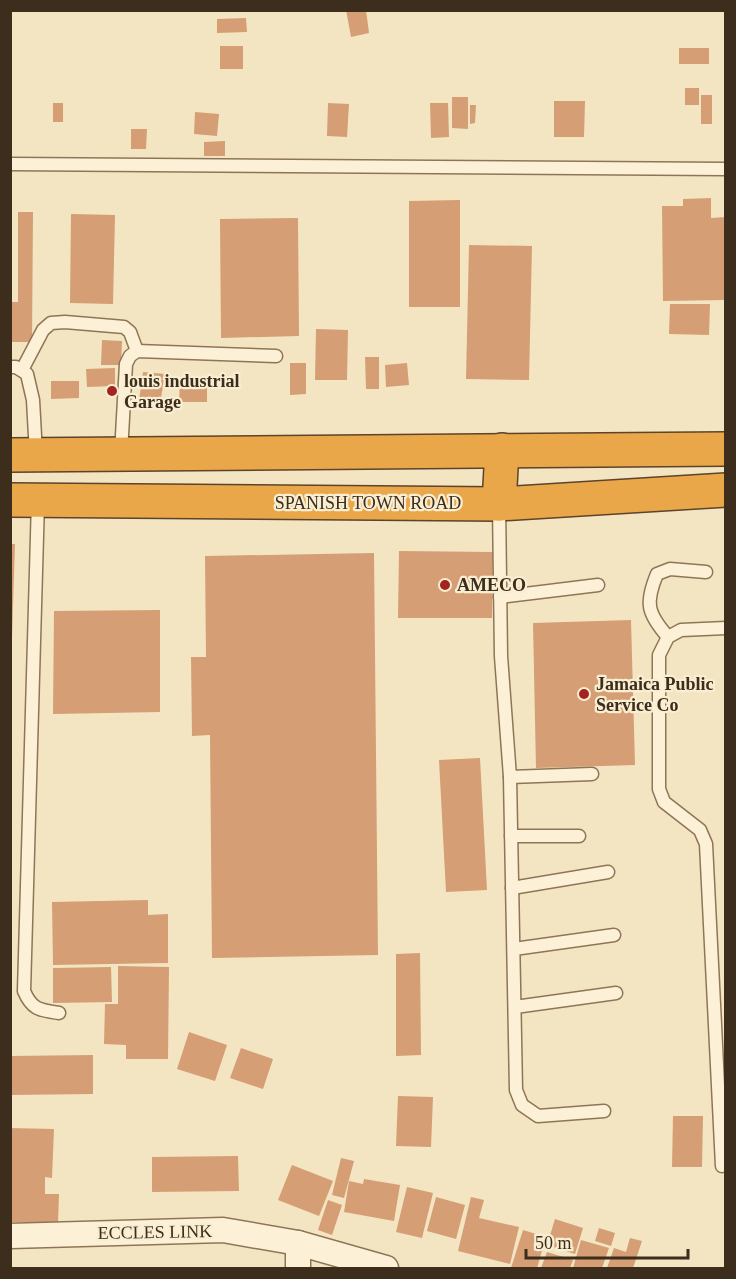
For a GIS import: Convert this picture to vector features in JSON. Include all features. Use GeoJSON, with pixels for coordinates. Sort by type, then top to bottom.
{"type":"FeatureCollection","features":[{"type":"Feature","properties":{"kind":"highway"},"geometry":{"type":"LineString","coordinates":[[23,455],[726,449]]}},
{"type":"Feature","properties":{"kind":"highway"},"geometry":{"type":"LineString","coordinates":[[499,504],[502,450]]}},
{"type":"Feature","properties":{"kind":"highway","name":"SPANISH TOWN ROAD"},"geometry":{"type":"LineString","coordinates":[[24,500],[499,504],[726,490]]}},
{"type":"Feature","properties":{"kind":"street","name":"ECCLES LINK"},"geometry":{"type":"LineString","coordinates":[[10,1236],[223,1230],[298,1243],[386,1269]]}},
{"type":"Feature","properties":{"kind":"street"},"geometry":{"type":"LineString","coordinates":[[298,1243],[298,1269]]}},
{"type":"Feature","properties":{"kind":"lane"},"geometry":{"type":"LineString","coordinates":[[10,164],[726,169]]}},
{"type":"Feature","properties":{"kind":"lane"},"geometry":{"type":"LineString","coordinates":[[23,455],[33,400],[27,374],[16,368],[43,330],[51,323],[65,322],[124,327],[130,332],[137,351]]}},
{"type":"Feature","properties":{"kind":"lane"},"geometry":{"type":"LineString","coordinates":[[121,454],[126,364],[130,356],[137,351],[276,356]]}},
{"type":"Feature","properties":{"kind":"lane"},"geometry":{"type":"LineString","coordinates":[[24,500],[24,991],[28,1000],[37,1009],[59,1013]]}},
{"type":"Feature","properties":{"kind":"lane"},"geometry":{"type":"LineString","coordinates":[[499,504],[501,656],[510,777],[516,1090],[522,1105],[538,1116],[604,1111]]}},
{"type":"Feature","properties":{"kind":"lane"},"geometry":{"type":"LineString","coordinates":[[668,637],[657,625],[649,609],[649,592],[657,574],[670,569],[706,572]]}},
{"type":"Feature","properties":{"kind":"lane"},"geometry":{"type":"LineString","coordinates":[[500,597],[598,585]]}},
{"type":"Feature","properties":{"kind":"lane"},"geometry":{"type":"LineString","coordinates":[[722,1166],[706,844],[700,830],[664,802],[659,789],[659,655],[668,637],[681,630],[726,628]]}},
{"type":"Feature","properties":{"kind":"lane"},"geometry":{"type":"LineString","coordinates":[[510,777],[592,774]]}},
{"type":"Feature","properties":{"kind":"lane"},"geometry":{"type":"LineString","coordinates":[[511,836],[579,836]]}},
{"type":"Feature","properties":{"kind":"lane"},"geometry":{"type":"LineString","coordinates":[[512,888],[608,872]]}},
{"type":"Feature","properties":{"kind":"lane"},"geometry":{"type":"LineString","coordinates":[[514,949],[614,935]]}},
{"type":"Feature","properties":{"kind":"lane"},"geometry":{"type":"LineString","coordinates":[[515,1007],[616,993]]}},
{"type":"Feature","properties":{"kind":"building"},"geometry":{"type":"Polygon","coordinates":[[[346,10],[366,10],[369,33],[351,37],[346,10]]]}},
{"type":"Feature","properties":{"kind":"building"},"geometry":{"type":"Polygon","coordinates":[[[246,18],[247,32],[217,33],[217,19],[246,18]]]}},
{"type":"Feature","properties":{"kind":"building"},"geometry":{"type":"Polygon","coordinates":[[[220,46],[243,46],[243,69],[220,69],[220,46]]]}},
{"type":"Feature","properties":{"kind":"building"},"geometry":{"type":"Polygon","coordinates":[[[679,48],[709,48],[709,64],[679,64],[679,48]]]}},
{"type":"Feature","properties":{"kind":"building"},"geometry":{"type":"Polygon","coordinates":[[[685,88],[699,88],[699,105],[685,105],[685,88]]]}},
{"type":"Feature","properties":{"kind":"building"},"geometry":{"type":"Polygon","coordinates":[[[701,95],[712,95],[712,124],[701,124],[701,95]]]}},
{"type":"Feature","properties":{"kind":"building"},"geometry":{"type":"Polygon","coordinates":[[[452,97],[468,97],[468,129],[452,128],[452,97]]]}},
{"type":"Feature","properties":{"kind":"building"},"geometry":{"type":"Polygon","coordinates":[[[554,101],[585,101],[584,137],[554,137],[554,101]]]}},
{"type":"Feature","properties":{"kind":"building"},"geometry":{"type":"Polygon","coordinates":[[[53,103],[63,103],[63,122],[53,122],[53,103]]]}},
{"type":"Feature","properties":{"kind":"building"},"geometry":{"type":"Polygon","coordinates":[[[328,103],[349,104],[347,137],[327,136],[328,103]]]}},
{"type":"Feature","properties":{"kind":"building"},"geometry":{"type":"Polygon","coordinates":[[[430,103],[448,103],[449,137],[431,138],[430,103]]]}},
{"type":"Feature","properties":{"kind":"building"},"geometry":{"type":"Polygon","coordinates":[[[470,105],[476,105],[475,123],[470,124],[470,105]]]}},
{"type":"Feature","properties":{"kind":"building"},"geometry":{"type":"Polygon","coordinates":[[[195,112],[219,114],[217,136],[194,134],[195,112]]]}},
{"type":"Feature","properties":{"kind":"building"},"geometry":{"type":"Polygon","coordinates":[[[131,129],[147,129],[146,149],[131,149],[131,129]]]}},
{"type":"Feature","properties":{"kind":"building"},"geometry":{"type":"Polygon","coordinates":[[[225,141],[225,156],[204,156],[204,142],[225,141]]]}},
{"type":"Feature","properties":{"kind":"building"},"geometry":{"type":"Polygon","coordinates":[[[711,198],[711,218],[726,217],[726,300],[663,301],[662,206],[683,206],[683,199],[711,198]]]}},
{"type":"Feature","properties":{"kind":"building"},"geometry":{"type":"Polygon","coordinates":[[[460,200],[460,307],[409,307],[409,201],[460,200]]]}},
{"type":"Feature","properties":{"kind":"building"},"geometry":{"type":"Polygon","coordinates":[[[18,212],[33,212],[32,342],[10,342],[10,302],[18,302],[18,212]]]}},
{"type":"Feature","properties":{"kind":"building"},"geometry":{"type":"Polygon","coordinates":[[[71,214],[115,215],[113,304],[70,303],[71,214]]]}},
{"type":"Feature","properties":{"kind":"building"},"geometry":{"type":"Polygon","coordinates":[[[298,218],[299,336],[221,338],[220,219],[298,218]]]}},
{"type":"Feature","properties":{"kind":"building"},"geometry":{"type":"Polygon","coordinates":[[[469,245],[532,246],[529,380],[466,379],[469,245]]]}},
{"type":"Feature","properties":{"kind":"building"},"geometry":{"type":"Polygon","coordinates":[[[670,304],[710,304],[709,335],[669,334],[670,304]]]}},
{"type":"Feature","properties":{"kind":"building"},"geometry":{"type":"Polygon","coordinates":[[[316,329],[348,330],[347,380],[315,380],[316,329]]]}},
{"type":"Feature","properties":{"kind":"building"},"geometry":{"type":"Polygon","coordinates":[[[102,340],[122,341],[121,365],[101,365],[102,340]]]}},
{"type":"Feature","properties":{"kind":"building"},"geometry":{"type":"Polygon","coordinates":[[[365,357],[379,357],[379,389],[366,389],[365,357]]]}},
{"type":"Feature","properties":{"kind":"building"},"geometry":{"type":"Polygon","coordinates":[[[290,363],[306,363],[306,394],[290,395],[290,363]]]}},
{"type":"Feature","properties":{"kind":"building"},"geometry":{"type":"Polygon","coordinates":[[[407,363],[409,385],[386,387],[385,365],[407,363]]]}},
{"type":"Feature","properties":{"kind":"building"},"geometry":{"type":"Polygon","coordinates":[[[115,368],[115,386],[87,387],[86,369],[115,368]]]}},
{"type":"Feature","properties":{"kind":"building"},"geometry":{"type":"Polygon","coordinates":[[[143,372],[165,374],[160,404],[139,401],[143,372]]]}},
{"type":"Feature","properties":{"kind":"building"},"geometry":{"type":"Polygon","coordinates":[[[51,381],[79,381],[79,398],[51,399],[51,381]]]}},
{"type":"Feature","properties":{"kind":"building"},"geometry":{"type":"Polygon","coordinates":[[[180,381],[207,382],[207,402],[179,402],[180,381]]]}},
{"type":"Feature","properties":{"kind":"building"},"geometry":{"type":"Polygon","coordinates":[[[10,544],[15,544],[12,637],[10,637],[10,544]]]}},
{"type":"Feature","properties":{"kind":"building","name":"AMECO"},"geometry":{"type":"Polygon","coordinates":[[[399,551],[493,552],[492,618],[398,618],[399,551]]]}},
{"type":"Feature","properties":{"kind":"building"},"geometry":{"type":"Polygon","coordinates":[[[374,553],[378,955],[212,958],[210,735],[192,736],[191,657],[206,657],[205,556],[374,553]]]}},
{"type":"Feature","properties":{"kind":"building"},"geometry":{"type":"Polygon","coordinates":[[[160,610],[160,712],[53,714],[54,611],[160,610]]]}},
{"type":"Feature","properties":{"kind":"building","name":"Jamaica Public Service Co"},"geometry":{"type":"Polygon","coordinates":[[[631,620],[635,765],[536,768],[533,623],[631,620]]]}},
{"type":"Feature","properties":{"kind":"building"},"geometry":{"type":"Polygon","coordinates":[[[480,758],[487,890],[446,892],[439,760],[480,758]]]}},
{"type":"Feature","properties":{"kind":"building"},"geometry":{"type":"Polygon","coordinates":[[[148,900],[148,915],[168,914],[168,963],[53,965],[52,902],[148,900]]]}},
{"type":"Feature","properties":{"kind":"building"},"geometry":{"type":"Polygon","coordinates":[[[420,953],[421,1055],[396,1056],[396,954],[420,953]]]}},
{"type":"Feature","properties":{"kind":"building"},"geometry":{"type":"Polygon","coordinates":[[[118,966],[169,967],[168,1059],[126,1059],[126,1045],[104,1044],[105,1004],[118,1004],[118,966]]]}},
{"type":"Feature","properties":{"kind":"building"},"geometry":{"type":"Polygon","coordinates":[[[111,967],[112,1002],[53,1003],[53,968],[111,967]]]}},
{"type":"Feature","properties":{"kind":"building"},"geometry":{"type":"Polygon","coordinates":[[[189,1032],[227,1045],[215,1081],[177,1069],[189,1032]]]}},
{"type":"Feature","properties":{"kind":"building"},"geometry":{"type":"Polygon","coordinates":[[[241,1048],[273,1059],[263,1089],[230,1078],[241,1048]]]}},
{"type":"Feature","properties":{"kind":"building"},"geometry":{"type":"Polygon","coordinates":[[[93,1055],[93,1094],[10,1095],[10,1056],[93,1055]]]}},
{"type":"Feature","properties":{"kind":"building"},"geometry":{"type":"Polygon","coordinates":[[[398,1096],[433,1097],[431,1147],[396,1146],[398,1096]]]}},
{"type":"Feature","properties":{"kind":"building"},"geometry":{"type":"Polygon","coordinates":[[[673,1116],[703,1116],[702,1167],[672,1167],[673,1116]]]}},
{"type":"Feature","properties":{"kind":"building"},"geometry":{"type":"Polygon","coordinates":[[[10,1128],[54,1129],[52,1178],[45,1177],[45,1194],[59,1194],[58,1223],[10,1222],[10,1128]]]}},
{"type":"Feature","properties":{"kind":"building"},"geometry":{"type":"Polygon","coordinates":[[[238,1156],[239,1191],[152,1192],[152,1157],[238,1156]]]}},
{"type":"Feature","properties":{"kind":"building"},"geometry":{"type":"Polygon","coordinates":[[[341,1158],[354,1161],[344,1198],[332,1195],[341,1158]]]}},
{"type":"Feature","properties":{"kind":"building"},"geometry":{"type":"Polygon","coordinates":[[[292,1165],[333,1181],[319,1216],[278,1200],[292,1165]]]}},
{"type":"Feature","properties":{"kind":"building"},"geometry":{"type":"Polygon","coordinates":[[[364,1179],[400,1185],[394,1221],[344,1212],[349,1181],[363,1184],[364,1179]]]}},
{"type":"Feature","properties":{"kind":"building"},"geometry":{"type":"Polygon","coordinates":[[[407,1187],[433,1193],[422,1238],[396,1232],[407,1187]]]}},
{"type":"Feature","properties":{"kind":"building"},"geometry":{"type":"Polygon","coordinates":[[[436,1197],[465,1205],[456,1239],[427,1231],[436,1197]]]}},
{"type":"Feature","properties":{"kind":"building"},"geometry":{"type":"Polygon","coordinates":[[[471,1197],[484,1200],[479,1218],[519,1227],[510,1264],[458,1251],[471,1197]]]}},
{"type":"Feature","properties":{"kind":"building"},"geometry":{"type":"Polygon","coordinates":[[[328,1200],[342,1205],[332,1235],[318,1230],[328,1200]]]}},
{"type":"Feature","properties":{"kind":"building"},"geometry":{"type":"Polygon","coordinates":[[[555,1219],[583,1228],[575,1254],[547,1245],[555,1219]]]}},
{"type":"Feature","properties":{"kind":"building"},"geometry":{"type":"Polygon","coordinates":[[[599,1228],[615,1233],[611,1246],[595,1241],[599,1228]]]}},
{"type":"Feature","properties":{"kind":"building"},"geometry":{"type":"Polygon","coordinates":[[[523,1230],[546,1237],[537,1268],[511,1268],[523,1230]]]}},
{"type":"Feature","properties":{"kind":"building"},"geometry":{"type":"Polygon","coordinates":[[[630,1238],[642,1241],[633,1268],[607,1268],[614,1248],[626,1252],[630,1238]]]}},
{"type":"Feature","properties":{"kind":"building"},"geometry":{"type":"Polygon","coordinates":[[[581,1240],[609,1248],[602,1268],[573,1268],[581,1240]]]}},
{"type":"Feature","properties":{"kind":"building"},"geometry":{"type":"Polygon","coordinates":[[[547,1252],[573,1260],[570,1268],[541,1268],[547,1252]]]}},
{"type":"Feature","properties":{"kind":"place","name":"louis industrial Garage"},"geometry":{"type":"Point","coordinates":[112,391]}},
{"type":"Feature","properties":{"kind":"place","name":"AMECO"},"geometry":{"type":"Point","coordinates":[445,585]}},
{"type":"Feature","properties":{"kind":"place","name":"Jamaica Public Service Co"},"geometry":{"type":"Point","coordinates":[584,694]}}]}
